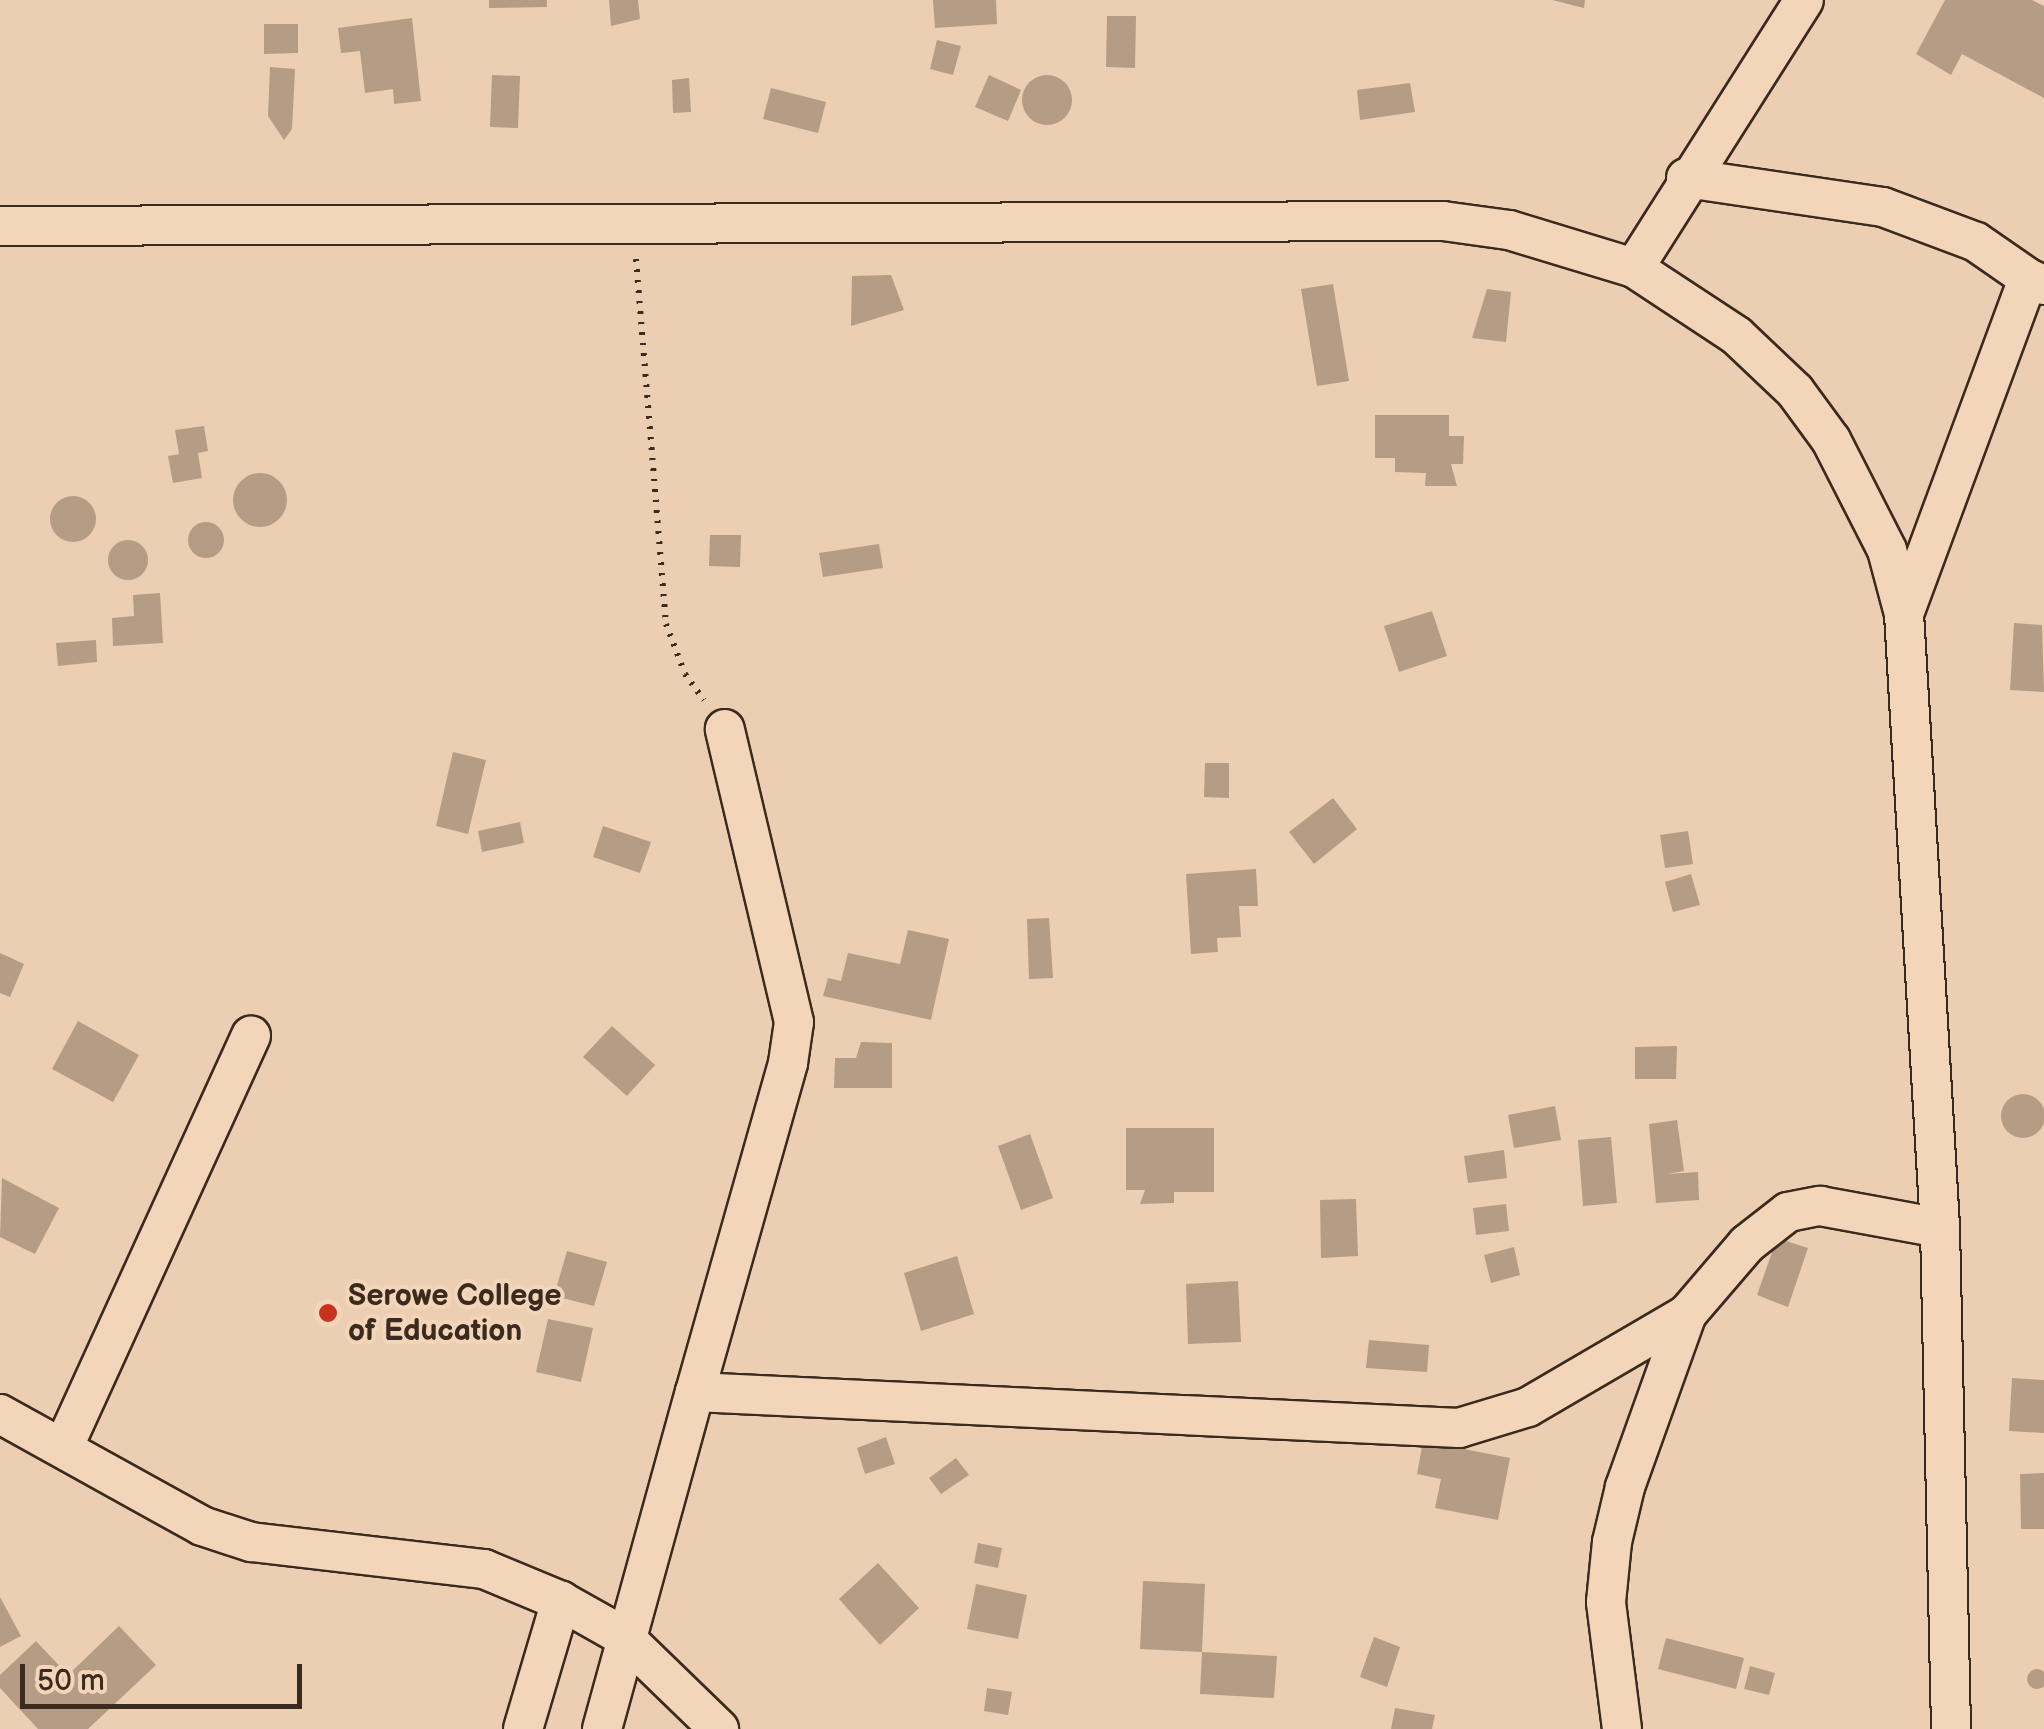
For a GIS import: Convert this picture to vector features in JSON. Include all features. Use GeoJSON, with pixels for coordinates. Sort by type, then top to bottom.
{"type":"FeatureCollection","features":[{"type":"Feature","properties":{"kind":"street"},"geometry":{"type":"LineString","coordinates":[[1634,268],[1686,178],[1805,0]]}},
{"type":"Feature","properties":{"kind":"street"},"geometry":{"type":"LineString","coordinates":[[1686,178],[1883,207],[1976,242],[2036,281],[1904,614]]}},
{"type":"Feature","properties":{"kind":"street"},"geometry":{"type":"LineString","coordinates":[[0,226],[633,220],[1443,221],[1526,235],[1634,268],[1737,336],[1796,391],[1864,497],[1904,614],[1940,1228],[1951,1729]]}},
{"type":"Feature","properties":{"kind":"street"},"geometry":{"type":"LineString","coordinates":[[602,1729],[623,1636],[788,1063],[794,1022],[725,730]]}},
{"type":"Feature","properties":{"kind":"street"},"geometry":{"type":"LineString","coordinates":[[64,1446],[250,1036]]}},
{"type":"Feature","properties":{"kind":"street"},"geometry":{"type":"LineString","coordinates":[[1622,1729],[1606,1602],[1612,1542],[1625,1487],[1688,1314],[1746,1244],[1788,1212],[1820,1206],[1940,1228]]}},
{"type":"Feature","properties":{"kind":"street"},"geometry":{"type":"LineString","coordinates":[[694,1392],[1459,1428],[1528,1407],[1688,1314]]}},
{"type":"Feature","properties":{"kind":"street"},"geometry":{"type":"LineString","coordinates":[[0,1414],[64,1446],[202,1526],[232,1536],[484,1569],[561,1601],[623,1636],[719,1729]]}},
{"type":"Feature","properties":{"kind":"street"},"geometry":{"type":"LineString","coordinates":[[523,1729],[561,1601]]}},
{"type":"Feature","properties":{"kind":"path"},"geometry":{"type":"LineString","coordinates":[[633,220],[666,624],[685,674],[725,730]]}},
{"type":"Feature","properties":{"kind":"building"},"geometry":{"type":"Polygon","coordinates":[[[489,0],[547,0],[547,7],[489,8],[489,0]]]}},
{"type":"Feature","properties":{"kind":"building"},"geometry":{"type":"Polygon","coordinates":[[[609,0],[638,0],[640,19],[611,26],[609,0]]]}},
{"type":"Feature","properties":{"kind":"building"},"geometry":{"type":"Polygon","coordinates":[[[933,0],[996,0],[997,24],[935,28],[933,0]]]}},
{"type":"Feature","properties":{"kind":"building"},"geometry":{"type":"Polygon","coordinates":[[[1552,0],[1585,0],[1584,8],[1552,0]]]}},
{"type":"Feature","properties":{"kind":"building"},"geometry":{"type":"Polygon","coordinates":[[[1945,0],[2032,0],[2044,6],[2044,98],[1962,54],[1951,75],[1916,54],[1945,0]]]}},
{"type":"Feature","properties":{"kind":"building"},"geometry":{"type":"Polygon","coordinates":[[[1107,16],[1136,16],[1135,68],[1106,67],[1107,16]]]}},
{"type":"Feature","properties":{"kind":"building"},"geometry":{"type":"Polygon","coordinates":[[[412,18],[421,101],[394,104],[393,89],[365,93],[360,51],[341,53],[338,28],[412,18]]]}},
{"type":"Feature","properties":{"kind":"building"},"geometry":{"type":"Polygon","coordinates":[[[264,24],[298,24],[298,53],[264,54],[264,24]]]}},
{"type":"Feature","properties":{"kind":"building"},"geometry":{"type":"Polygon","coordinates":[[[937,40],[961,46],[953,75],[930,69],[937,40]]]}},
{"type":"Feature","properties":{"kind":"building"},"geometry":{"type":"Polygon","coordinates":[[[270,67],[295,69],[292,129],[284,140],[268,116],[270,67]]]}},
{"type":"Feature","properties":{"kind":"building"},"geometry":{"type":"Polygon","coordinates":[[[492,75],[520,76],[518,128],[490,127],[492,75]]]}},
{"type":"Feature","properties":{"kind":"building"},"geometry":{"type":"Polygon","coordinates":[[[989,75],[1021,90],[1008,121],[975,107],[989,75]]]}},
{"type":"Feature","properties":{"kind":"building"},"geometry":{"type":"Polygon","coordinates":[[[1047,75],[1065,82],[1072,100],[1065,118],[1047,125],[1029,118],[1022,100],[1029,82],[1047,75]]]}},
{"type":"Feature","properties":{"kind":"building"},"geometry":{"type":"Polygon","coordinates":[[[689,78],[691,112],[673,113],[672,80],[689,78]]]}},
{"type":"Feature","properties":{"kind":"building"},"geometry":{"type":"Polygon","coordinates":[[[1410,83],[1415,112],[1360,120],[1357,90],[1410,83]]]}},
{"type":"Feature","properties":{"kind":"building"},"geometry":{"type":"Polygon","coordinates":[[[771,88],[826,102],[818,133],[763,119],[771,88]]]}},
{"type":"Feature","properties":{"kind":"building"},"geometry":{"type":"Polygon","coordinates":[[[891,275],[904,310],[851,326],[852,276],[891,275]]]}},
{"type":"Feature","properties":{"kind":"building"},"geometry":{"type":"Polygon","coordinates":[[[1333,284],[1349,381],[1317,386],[1301,289],[1333,284]]]}},
{"type":"Feature","properties":{"kind":"building"},"geometry":{"type":"Polygon","coordinates":[[[1487,289],[1511,292],[1506,342],[1472,338],[1487,289]]]}},
{"type":"Feature","properties":{"kind":"building"},"geometry":{"type":"Polygon","coordinates":[[[1375,415],[1449,415],[1449,436],[1464,436],[1463,464],[1451,464],[1457,486],[1425,486],[1426,473],[1395,472],[1395,458],[1375,458],[1375,415]]]}},
{"type":"Feature","properties":{"kind":"building"},"geometry":{"type":"Polygon","coordinates":[[[204,426],[208,451],[198,453],[202,478],[173,483],[168,456],[179,454],[175,430],[204,426]]]}},
{"type":"Feature","properties":{"kind":"building"},"geometry":{"type":"Polygon","coordinates":[[[260,473],[279,481],[287,500],[279,519],[260,527],[241,519],[233,500],[241,481],[260,473]]]}},
{"type":"Feature","properties":{"kind":"building"},"geometry":{"type":"Polygon","coordinates":[[[73,496],[89,503],[96,519],[89,535],[73,542],[57,535],[50,519],[57,503],[73,496]]]}},
{"type":"Feature","properties":{"kind":"building"},"geometry":{"type":"Polygon","coordinates":[[[206,522],[219,527],[224,540],[219,553],[206,558],[193,553],[188,540],[193,527],[206,522]]]}},
{"type":"Feature","properties":{"kind":"building"},"geometry":{"type":"Polygon","coordinates":[[[710,535],[741,535],[740,567],[709,566],[710,535]]]}},
{"type":"Feature","properties":{"kind":"building"},"geometry":{"type":"Polygon","coordinates":[[[128,540],[142,546],[148,560],[142,574],[128,580],[114,574],[108,560],[114,546],[128,540]]]}},
{"type":"Feature","properties":{"kind":"building"},"geometry":{"type":"Polygon","coordinates":[[[879,544],[883,568],[823,577],[819,553],[879,544]]]}},
{"type":"Feature","properties":{"kind":"building"},"geometry":{"type":"Polygon","coordinates":[[[160,593],[163,643],[113,646],[112,618],[134,616],[133,595],[160,593]]]}},
{"type":"Feature","properties":{"kind":"building"},"geometry":{"type":"Polygon","coordinates":[[[1432,611],[1447,656],[1399,672],[1384,626],[1432,611]]]}},
{"type":"Feature","properties":{"kind":"building"},"geometry":{"type":"Polygon","coordinates":[[[2014,623],[2042,625],[2044,692],[2010,690],[2014,623]]]}},
{"type":"Feature","properties":{"kind":"building"},"geometry":{"type":"Polygon","coordinates":[[[96,640],[97,662],[58,666],[56,643],[96,640]]]}},
{"type":"Feature","properties":{"kind":"building"},"geometry":{"type":"Polygon","coordinates":[[[453,752],[486,760],[468,834],[436,826],[453,752]]]}},
{"type":"Feature","properties":{"kind":"building"},"geometry":{"type":"Polygon","coordinates":[[[1205,763],[1229,763],[1229,798],[1204,797],[1205,763]]]}},
{"type":"Feature","properties":{"kind":"building"},"geometry":{"type":"Polygon","coordinates":[[[1333,798],[1357,829],[1314,864],[1289,832],[1333,798]]]}},
{"type":"Feature","properties":{"kind":"building"},"geometry":{"type":"Polygon","coordinates":[[[520,822],[524,843],[482,852],[478,831],[520,822]]]}},
{"type":"Feature","properties":{"kind":"building"},"geometry":{"type":"Polygon","coordinates":[[[603,826],[651,842],[640,873],[593,857],[603,826]]]}},
{"type":"Feature","properties":{"kind":"building"},"geometry":{"type":"Polygon","coordinates":[[[1688,831],[1693,864],[1665,868],[1660,835],[1688,831]]]}},
{"type":"Feature","properties":{"kind":"building"},"geometry":{"type":"Polygon","coordinates":[[[1256,869],[1258,906],[1239,906],[1241,937],[1217,938],[1218,952],[1191,954],[1186,874],[1256,869]]]}},
{"type":"Feature","properties":{"kind":"building"},"geometry":{"type":"Polygon","coordinates":[[[1691,874],[1700,905],[1673,912],[1665,882],[1691,874]]]}},
{"type":"Feature","properties":{"kind":"building"},"geometry":{"type":"Polygon","coordinates":[[[1049,918],[1053,978],[1029,979],[1027,919],[1049,918]]]}},
{"type":"Feature","properties":{"kind":"building"},"geometry":{"type":"Polygon","coordinates":[[[908,930],[949,939],[931,1020],[823,996],[828,978],[841,981],[848,953],[900,964],[908,930]]]}},
{"type":"Feature","properties":{"kind":"building"},"geometry":{"type":"Polygon","coordinates":[[[0,953],[24,964],[10,997],[0,993],[0,953]]]}},
{"type":"Feature","properties":{"kind":"building"},"geometry":{"type":"Polygon","coordinates":[[[78,1021],[139,1055],[113,1102],[52,1069],[78,1021]]]}},
{"type":"Feature","properties":{"kind":"building"},"geometry":{"type":"Polygon","coordinates":[[[612,1026],[655,1065],[627,1096],[583,1057],[612,1026]]]}},
{"type":"Feature","properties":{"kind":"building"},"geometry":{"type":"Polygon","coordinates":[[[861,1042],[892,1043],[892,1088],[834,1088],[835,1058],[856,1058],[861,1042]]]}},
{"type":"Feature","properties":{"kind":"building"},"geometry":{"type":"Polygon","coordinates":[[[1677,1046],[1676,1079],[1635,1079],[1635,1047],[1677,1046]]]}},
{"type":"Feature","properties":{"kind":"building"},"geometry":{"type":"Polygon","coordinates":[[[2023,1094],[2039,1100],[2045,1116],[2039,1132],[2023,1138],[2007,1132],[2001,1116],[2007,1100],[2023,1094]]]}},
{"type":"Feature","properties":{"kind":"building"},"geometry":{"type":"Polygon","coordinates":[[[1555,1106],[1561,1140],[1514,1148],[1508,1115],[1555,1106]]]}},
{"type":"Feature","properties":{"kind":"building"},"geometry":{"type":"Polygon","coordinates":[[[1677,1120],[1684,1171],[1667,1174],[1698,1172],[1699,1200],[1656,1203],[1649,1124],[1677,1120]]]}},
{"type":"Feature","properties":{"kind":"building"},"geometry":{"type":"Polygon","coordinates":[[[1126,1128],[1214,1128],[1214,1192],[1174,1192],[1174,1203],[1140,1204],[1145,1190],[1126,1190],[1126,1128]]]}},
{"type":"Feature","properties":{"kind":"building"},"geometry":{"type":"Polygon","coordinates":[[[1030,1134],[1053,1198],[1021,1210],[998,1146],[1030,1134]]]}},
{"type":"Feature","properties":{"kind":"building"},"geometry":{"type":"Polygon","coordinates":[[[1611,1137],[1617,1203],[1583,1206],[1578,1140],[1611,1137]]]}},
{"type":"Feature","properties":{"kind":"building"},"geometry":{"type":"Polygon","coordinates":[[[1504,1150],[1507,1178],[1468,1183],[1464,1156],[1504,1150]]]}},
{"type":"Feature","properties":{"kind":"building"},"geometry":{"type":"Polygon","coordinates":[[[2,1178],[59,1208],[35,1254],[0,1237],[2,1178]]]}},
{"type":"Feature","properties":{"kind":"building"},"geometry":{"type":"Polygon","coordinates":[[[1356,1199],[1358,1256],[1321,1258],[1320,1200],[1356,1199]]]}},
{"type":"Feature","properties":{"kind":"building"},"geometry":{"type":"Polygon","coordinates":[[[1506,1204],[1509,1231],[1476,1235],[1473,1208],[1506,1204]]]}},
{"type":"Feature","properties":{"kind":"building"},"geometry":{"type":"Polygon","coordinates":[[[1777,1238],[1808,1248],[1788,1307],[1757,1295],[1777,1238]]]}},
{"type":"Feature","properties":{"kind":"building"},"geometry":{"type":"Polygon","coordinates":[[[1514,1247],[1520,1275],[1491,1283],[1484,1255],[1514,1247]]]}},
{"type":"Feature","properties":{"kind":"building"},"geometry":{"type":"Polygon","coordinates":[[[567,1251],[607,1262],[594,1306],[554,1296],[567,1251]]]}},
{"type":"Feature","properties":{"kind":"building"},"geometry":{"type":"Polygon","coordinates":[[[957,1256],[974,1314],[921,1331],[904,1273],[957,1256]]]}},
{"type":"Feature","properties":{"kind":"building"},"geometry":{"type":"Polygon","coordinates":[[[1238,1281],[1241,1342],[1188,1344],[1186,1284],[1238,1281]]]}},
{"type":"Feature","properties":{"kind":"building"},"geometry":{"type":"Polygon","coordinates":[[[548,1319],[593,1328],[581,1382],[536,1372],[548,1319]]]}},
{"type":"Feature","properties":{"kind":"building"},"geometry":{"type":"Polygon","coordinates":[[[1369,1340],[1429,1345],[1427,1372],[1366,1368],[1369,1340]]]}},
{"type":"Feature","properties":{"kind":"building"},"geometry":{"type":"Polygon","coordinates":[[[2012,1378],[2044,1380],[2044,1433],[2009,1431],[2012,1378]]]}},
{"type":"Feature","properties":{"kind":"building"},"geometry":{"type":"Polygon","coordinates":[[[886,1437],[895,1464],[865,1474],[857,1448],[886,1437]]]}},
{"type":"Feature","properties":{"kind":"building"},"geometry":{"type":"Polygon","coordinates":[[[1423,1441],[1510,1458],[1498,1520],[1435,1508],[1441,1479],[1417,1474],[1423,1441]]]}},
{"type":"Feature","properties":{"kind":"building"},"geometry":{"type":"Polygon","coordinates":[[[956,1458],[969,1475],[941,1494],[929,1478],[956,1458]]]}},
{"type":"Feature","properties":{"kind":"building"},"geometry":{"type":"Polygon","coordinates":[[[2044,1473],[2044,1529],[2021,1529],[2020,1474],[2044,1473]]]}},
{"type":"Feature","properties":{"kind":"building"},"geometry":{"type":"Polygon","coordinates":[[[978,1543],[1002,1548],[998,1568],[974,1563],[978,1543]]]}},
{"type":"Feature","properties":{"kind":"building"},"geometry":{"type":"Polygon","coordinates":[[[878,1563],[919,1608],[880,1645],[839,1599],[878,1563]]]}},
{"type":"Feature","properties":{"kind":"building"},"geometry":{"type":"Polygon","coordinates":[[[1143,1581],[1205,1584],[1202,1652],[1140,1649],[1143,1581]]]}},
{"type":"Feature","properties":{"kind":"building"},"geometry":{"type":"Polygon","coordinates":[[[976,1584],[1027,1595],[1018,1639],[967,1629],[976,1584]]]}},
{"type":"Feature","properties":{"kind":"building"},"geometry":{"type":"Polygon","coordinates":[[[0,1597],[21,1636],[0,1647],[0,1597]]]}},
{"type":"Feature","properties":{"kind":"building"},"geometry":{"type":"Polygon","coordinates":[[[119,1626],[156,1665],[88,1729],[38,1729],[0,1688],[0,1675],[36,1641],[68,1675],[119,1626]]]}},
{"type":"Feature","properties":{"kind":"building"},"geometry":{"type":"Polygon","coordinates":[[[1374,1637],[1400,1647],[1387,1687],[1360,1677],[1374,1637]]]}},
{"type":"Feature","properties":{"kind":"building"},"geometry":{"type":"Polygon","coordinates":[[[1666,1638],[1744,1658],[1736,1689],[1658,1669],[1666,1638]]]}},
{"type":"Feature","properties":{"kind":"building"},"geometry":{"type":"Polygon","coordinates":[[[1202,1652],[1277,1656],[1274,1698],[1200,1694],[1202,1652]]]}},
{"type":"Feature","properties":{"kind":"building"},"geometry":{"type":"Polygon","coordinates":[[[1750,1666],[1775,1673],[1769,1695],[1744,1689],[1750,1666]]]}},
{"type":"Feature","properties":{"kind":"building"},"geometry":{"type":"Polygon","coordinates":[[[2033,1669],[2041,1669],[2047,1679],[2041,1689],[2033,1689],[2027,1683],[2027,1675],[2033,1669]]]}},
{"type":"Feature","properties":{"kind":"building"},"geometry":{"type":"Polygon","coordinates":[[[987,1688],[1012,1692],[1008,1715],[984,1711],[987,1688]]]}},
{"type":"Feature","properties":{"kind":"building"},"geometry":{"type":"Polygon","coordinates":[[[1395,1708],[1435,1715],[1432,1729],[1391,1729],[1395,1708]]]}},
{"type":"Feature","properties":{"kind":"place","name":"Serowe College of Education"},"geometry":{"type":"Point","coordinates":[328,1313]}}]}
